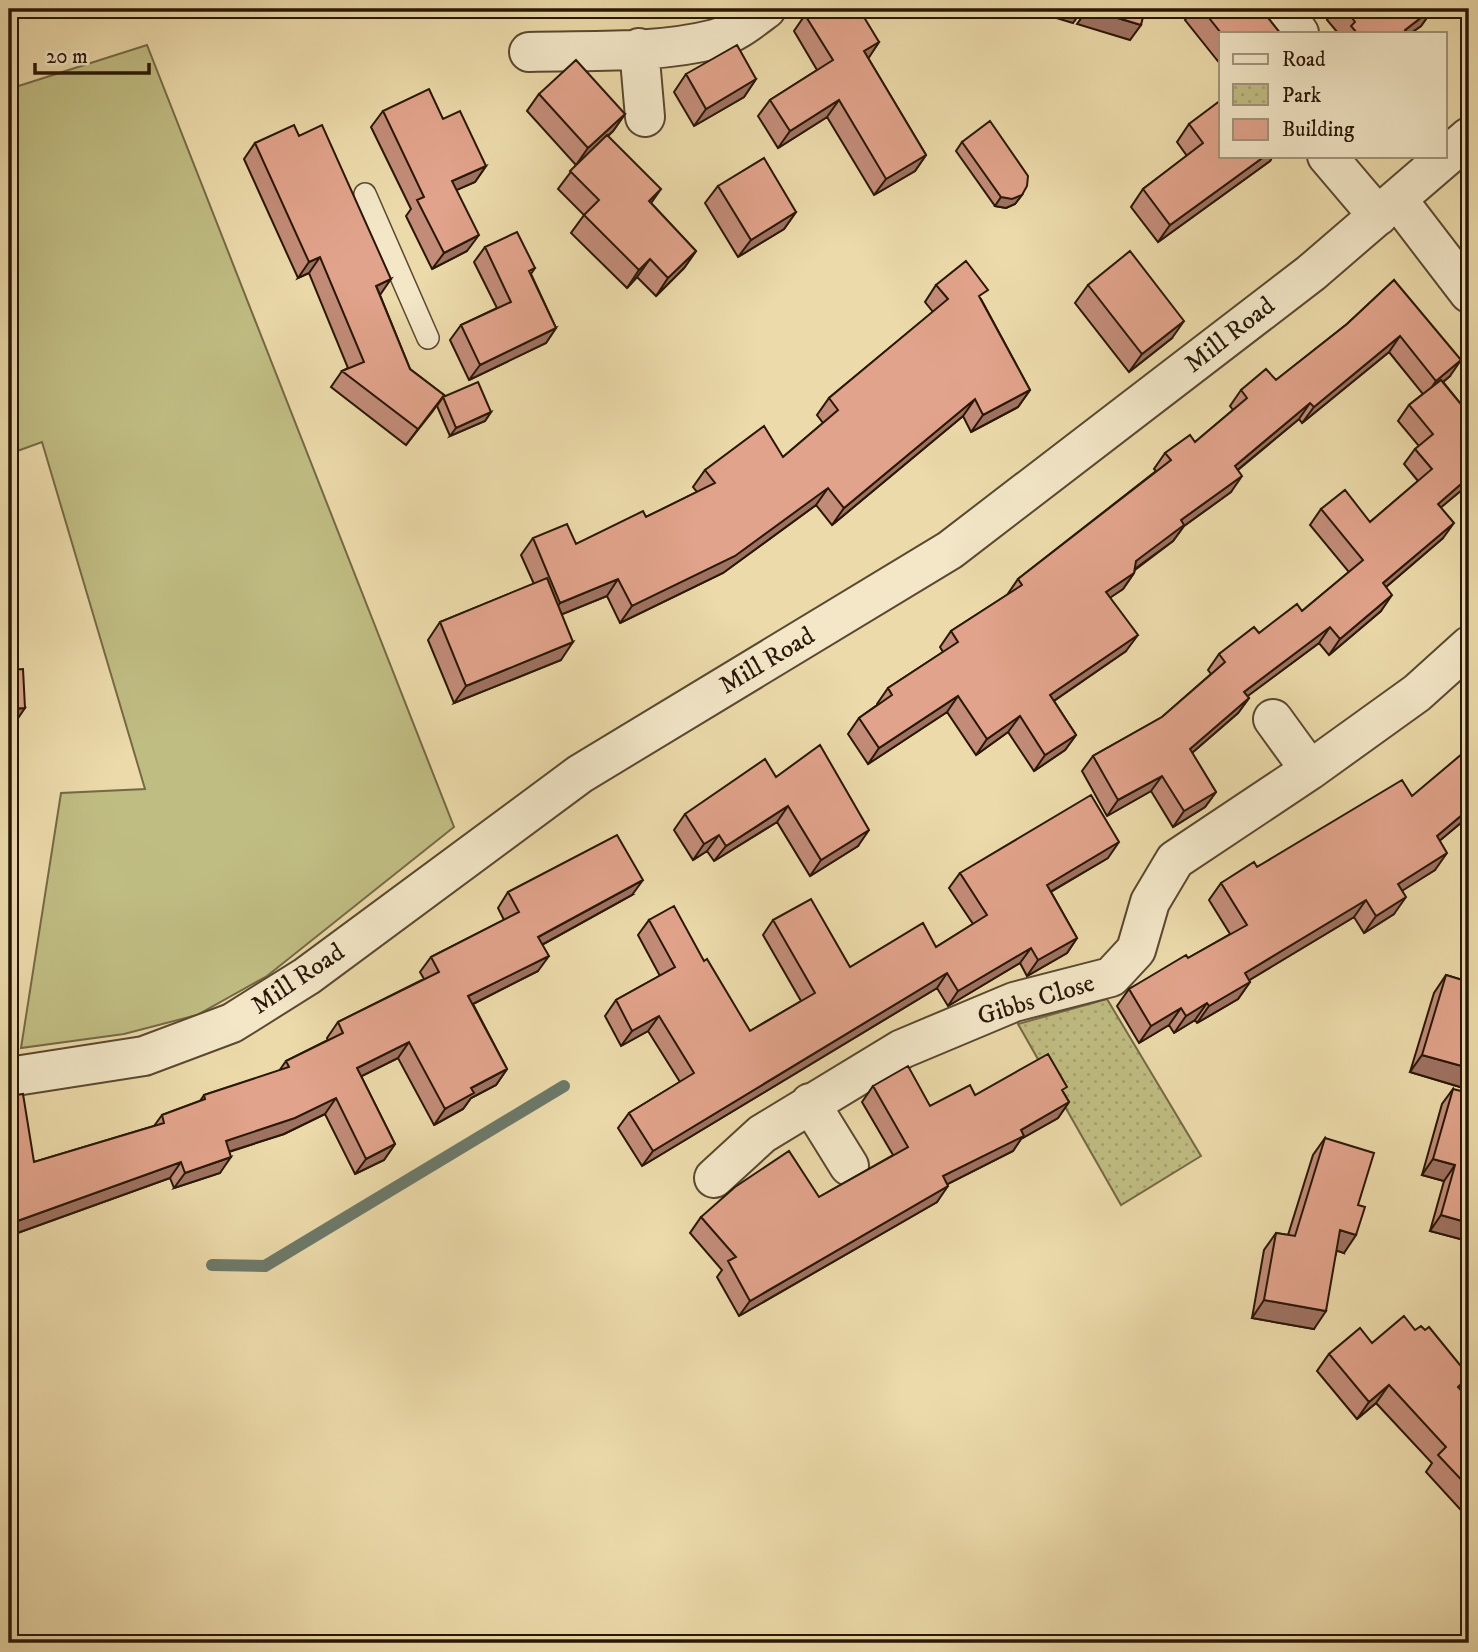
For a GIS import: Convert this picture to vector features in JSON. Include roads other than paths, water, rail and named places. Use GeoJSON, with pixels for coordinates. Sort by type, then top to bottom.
{"type":"FeatureCollection","features":[{"type":"Feature","properties":{"kind":"street"},"geometry":{"type":"LineString","coordinates":[[530,52],[639,48],[715,39],[741,27],[766,9]]}},
{"type":"Feature","properties":{"kind":"street"},"geometry":{"type":"LineString","coordinates":[[1281,9],[1298,32]]}},
{"type":"Feature","properties":{"kind":"street"},"geometry":{"type":"LineString","coordinates":[[639,48],[645,117]]}},
{"type":"Feature","properties":{"kind":"street","name":"Mill Road"},"geometry":{"type":"LineString","coordinates":[[1446,157],[1469,137]]}},
{"type":"Feature","properties":{"kind":"street"},"geometry":{"type":"LineString","coordinates":[[1329,158],[1388,208],[1469,293]]}},
{"type":"Feature","properties":{"kind":"street","name":"Mill Road"},"geometry":{"type":"LineString","coordinates":[[9,1077],[144,1056],[232,1023],[307,976],[580,774],[950,550],[1311,273],[1445,158]]}},
{"type":"Feature","properties":{"kind":"street","name":"Gibbs Close"},"geometry":{"type":"LineString","coordinates":[[713,1178],[762,1133],[902,1049],[1014,1002],[1111,977],[1136,950],[1150,902],[1175,860],[1310,770],[1417,693],[1469,646]]}},
{"type":"Feature","properties":{"kind":"street"},"geometry":{"type":"LineString","coordinates":[[1273,719],[1310,770]]}},
{"type":"Feature","properties":{"kind":"street"},"geometry":{"type":"LineString","coordinates":[[810,1102],[849,1166]]}},
{"type":"Feature","properties":{"kind":"lane"},"geometry":{"type":"LineString","coordinates":[[365,194],[428,338]]}},
{"type":"Feature","properties":{"kind":"waterway"},"geometry":{"type":"LineString","coordinates":[[212,1265],[265,1266],[564,1086]]}}]}
